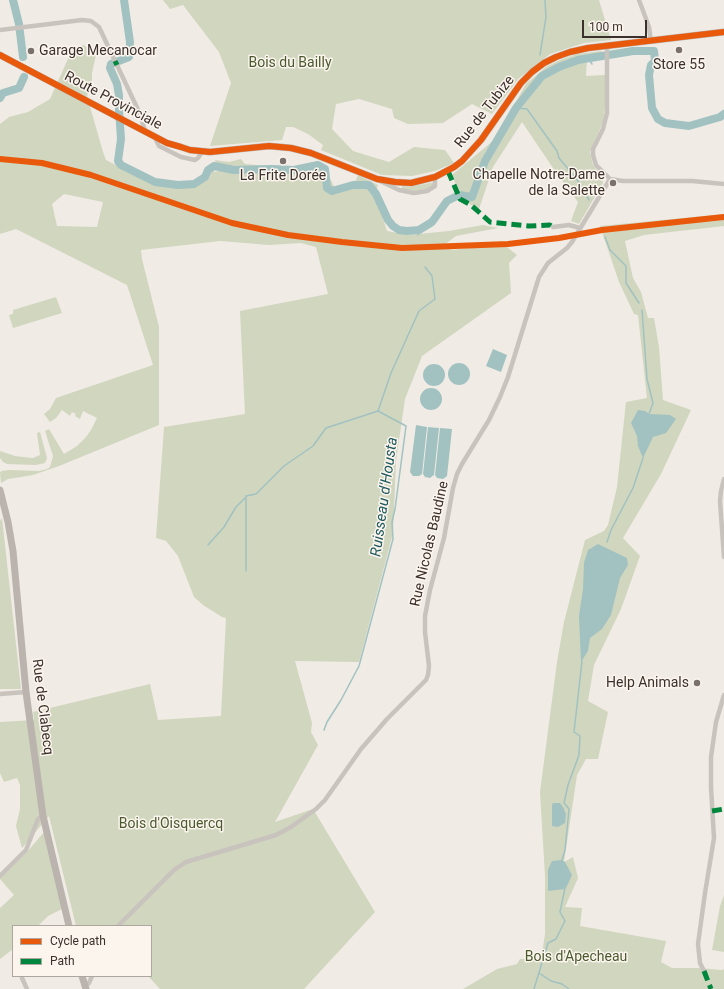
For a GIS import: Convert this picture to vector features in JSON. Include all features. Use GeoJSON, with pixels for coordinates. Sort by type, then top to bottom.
{"type":"FeatureCollection","features":[{"type":"Feature","properties":{"kind":"main road","name":"Rue de Tubize"},"geometry":{"type":"LineString","coordinates":[[220,151],[269,146],[291,148],[311,153],[377,179],[410,183],[435,178],[454,167],[468,155],[481,140],[521,83],[544,63],[570,52],[607,49],[651,41],[724,32]]}},
{"type":"Feature","properties":{"kind":"main road","name":"Route Provinciale"},"geometry":{"type":"LineString","coordinates":[[0,55],[154,136],[180,147],[202,152],[220,151]]}},
{"type":"Feature","properties":{"kind":"main road","name":"Rue de Clabecq"},"geometry":{"type":"LineString","coordinates":[[0,490],[14,551],[26,692],[43,816],[69,925]]}},
{"type":"Feature","properties":{"kind":"main road"},"geometry":{"type":"LineString","coordinates":[[82,977],[85,987]]}},
{"type":"Feature","properties":{"kind":"street"},"geometry":{"type":"LineString","coordinates":[[639,0],[645,15],[651,41]]}},
{"type":"Feature","properties":{"kind":"street"},"geometry":{"type":"LineString","coordinates":[[0,30],[82,20],[91,21],[99,27],[140,114],[144,131]]}},
{"type":"Feature","properties":{"kind":"street"},"geometry":{"type":"LineString","coordinates":[[607,49],[607,113],[603,129],[593,149],[596,165],[610,179],[623,181],[692,181],[724,184]]}},
{"type":"Feature","properties":{"kind":"street","name":"Rue de Tubize"},"geometry":{"type":"LineString","coordinates":[[377,179],[393,188],[414,193],[427,192],[436,186],[435,178]]}},
{"type":"Feature","properties":{"kind":"street","name":"Rue Nicolas Baudine"},"geometry":{"type":"LineString","coordinates":[[119,925],[174,870],[186,862],[276,835],[291,827],[322,804],[362,749],[387,718],[426,680],[430,666],[424,632],[425,616],[430,590],[444,538],[457,474],[489,420],[500,397],[508,377],[539,277],[548,263],[569,246],[610,179]]}},
{"type":"Feature","properties":{"kind":"street"},"geometry":{"type":"LineString","coordinates":[[552,227],[569,225],[580,228]]}},
{"type":"Feature","properties":{"kind":"street"},"geometry":{"type":"LineString","coordinates":[[724,479],[720,501],[724,557]]}},
{"type":"Feature","properties":{"kind":"street"},"geometry":{"type":"LineString","coordinates":[[0,694],[26,692]]}},
{"type":"Feature","properties":{"kind":"street"},"geometry":{"type":"LineString","coordinates":[[704,971],[700,963],[698,944],[714,838],[711,757],[714,731],[724,695]]}},
{"type":"Feature","properties":{"kind":"street"},"geometry":{"type":"LineString","coordinates":[[0,876],[26,850],[38,819],[43,816]]}},
{"type":"Feature","properties":{"kind":"street"},"geometry":{"type":"LineString","coordinates":[[85,987],[92,977]]}},
{"type":"Feature","properties":{"kind":"street"},"geometry":{"type":"LineString","coordinates":[[22,978],[27,989]]}},
{"type":"Feature","properties":{"kind":"green space","name":"Bois du Bailly"},"geometry":{"type":"Polygon","coordinates":[[[163,0],[599,0],[611,40],[584,43],[550,54],[518,79],[492,114],[472,104],[443,123],[408,124],[394,118],[392,109],[359,99],[336,104],[332,129],[353,151],[389,162],[414,147],[445,150],[454,163],[435,171],[412,176],[382,175],[321,150],[323,145],[308,134],[293,127],[286,127],[282,140],[210,146],[231,83],[219,52],[183,5],[170,9],[163,0]]]}},
{"type":"Feature","properties":{"kind":"green space","name":"Bois d'Oisquercq"},"geometry":{"type":"Polygon","coordinates":[[[84,45],[96,55],[92,73],[92,84],[87,96],[106,160],[143,179],[191,187],[209,178],[213,166],[214,172],[219,171],[215,160],[229,162],[241,159],[245,164],[290,168],[300,167],[312,163],[325,169],[335,188],[355,182],[358,175],[378,185],[376,191],[380,197],[378,203],[387,231],[408,235],[449,231],[483,225],[498,228],[456,236],[444,245],[452,250],[503,244],[517,255],[509,263],[511,293],[422,356],[405,399],[396,461],[393,533],[359,662],[295,661],[312,723],[311,732],[318,745],[275,822],[313,809],[375,912],[304,989],[160,989],[149,977],[152,977],[152,925],[76,925],[49,816],[22,848],[16,826],[20,809],[20,785],[17,778],[4,782],[0,773],[0,722],[34,720],[33,712],[150,684],[158,720],[221,716],[226,618],[203,605],[194,597],[178,556],[166,541],[156,538],[164,427],[245,414],[240,311],[328,294],[316,247],[301,243],[269,245],[220,241],[141,250],[159,327],[159,425],[59,466],[33,475],[8,479],[1,483],[0,472],[2,471],[39,471],[50,467],[53,456],[45,431],[49,429],[64,454],[77,446],[91,430],[97,418],[83,411],[80,419],[72,412],[70,416],[62,410],[56,418],[50,422],[44,414],[50,409],[56,398],[153,365],[127,285],[16,229],[0,234],[0,124],[9,117],[28,112],[50,99],[72,50],[84,45]],[[64,194],[52,204],[57,226],[97,227],[103,202],[64,194]]]}},
{"type":"Feature","properties":{"kind":"green space"},"geometry":{"type":"Polygon","coordinates":[[[602,51],[603,55],[587,57],[586,76],[605,75],[605,108],[603,122],[590,152],[593,165],[602,176],[603,183],[579,224],[571,221],[578,202],[522,122],[493,167],[479,209],[471,205],[459,193],[452,175],[494,140],[526,84],[546,67],[560,60],[577,54],[602,51]]]}},
{"type":"Feature","properties":{"kind":"green space"},"geometry":{"type":"Polygon","coordinates":[[[435,182],[435,184],[429,189],[413,191],[402,189],[402,186],[409,187],[435,182]]]}},
{"type":"Feature","properties":{"kind":"green space","name":"Bois d'Apecheau"},"geometry":{"type":"Polygon","coordinates":[[[724,214],[724,226],[644,235],[625,241],[633,278],[641,292],[648,318],[654,318],[659,347],[663,400],[691,410],[661,474],[623,538],[640,556],[621,609],[594,665],[588,701],[608,712],[598,759],[586,759],[577,775],[564,862],[573,857],[578,878],[565,907],[582,908],[580,926],[666,941],[661,962],[672,968],[724,969],[724,989],[463,989],[497,969],[517,964],[520,959],[534,958],[539,960],[545,934],[545,876],[540,792],[557,662],[564,622],[585,540],[604,531],[608,525],[617,487],[626,402],[647,398],[638,315],[634,314],[619,282],[600,226],[724,214]]]}},
{"type":"Feature","properties":{"kind":"green space"},"geometry":{"type":"Polygon","coordinates":[[[56,297],[62,313],[13,328],[9,315],[13,314],[13,310],[56,297]]]}},
{"type":"Feature","properties":{"kind":"green space"},"geometry":{"type":"Polygon","coordinates":[[[40,432],[47,458],[45,463],[36,465],[7,464],[0,458],[0,451],[15,456],[33,458],[40,455],[37,433],[40,432]]]}},
{"type":"Feature","properties":{"kind":"green space"},"geometry":{"type":"Polygon","coordinates":[[[2,518],[21,689],[0,689],[0,521],[2,518]]]}},
{"type":"Feature","properties":{"kind":"green space"},"geometry":{"type":"Polygon","coordinates":[[[44,832],[64,908],[48,916],[39,925],[12,925],[12,950],[0,959],[0,908],[14,895],[0,879],[0,876],[27,852],[44,832]]]}},
{"type":"Feature","properties":{"kind":"green space"},"geometry":{"type":"Polygon","coordinates":[[[724,895],[724,952],[712,950],[720,906],[724,895]]]}},
{"type":"Feature","properties":{"kind":"water"},"geometry":{"type":"Polygon","coordinates":[[[493,349],[507,355],[501,372],[486,366],[493,349]]]}},
{"type":"Feature","properties":{"kind":"water"},"geometry":{"type":"Polygon","coordinates":[[[459,363],[467,366],[470,374],[467,382],[459,385],[451,382],[448,374],[451,366],[459,363]]]}},
{"type":"Feature","properties":{"kind":"water"},"geometry":{"type":"Polygon","coordinates":[[[434,364],[442,367],[445,375],[442,383],[434,386],[426,383],[423,375],[426,367],[434,364]]]}},
{"type":"Feature","properties":{"kind":"water"},"geometry":{"type":"Polygon","coordinates":[[[431,388],[439,391],[442,399],[439,407],[431,410],[423,407],[420,399],[423,391],[431,388]]]}},
{"type":"Feature","properties":{"kind":"water"},"geometry":{"type":"Polygon","coordinates":[[[638,410],[645,411],[649,414],[670,415],[676,419],[666,433],[653,437],[643,458],[638,446],[637,436],[631,423],[638,410]]]}},
{"type":"Feature","properties":{"kind":"water"},"geometry":{"type":"Polygon","coordinates":[[[416,425],[427,427],[422,474],[419,476],[413,476],[410,472],[416,425]]]}},
{"type":"Feature","properties":{"kind":"water"},"geometry":{"type":"Polygon","coordinates":[[[428,427],[439,428],[434,475],[430,478],[425,477],[423,474],[428,427]]]}},
{"type":"Feature","properties":{"kind":"water"},"geometry":{"type":"Polygon","coordinates":[[[440,428],[452,429],[447,476],[443,479],[437,478],[435,475],[440,428]]]}},
{"type":"Feature","properties":{"kind":"water"},"geometry":{"type":"Polygon","coordinates":[[[598,544],[627,558],[628,565],[620,578],[611,615],[602,629],[590,638],[588,651],[581,662],[579,616],[583,589],[584,563],[588,550],[598,544]]]}},
{"type":"Feature","properties":{"kind":"water"},"geometry":{"type":"Polygon","coordinates":[[[560,803],[566,814],[565,823],[558,827],[552,826],[552,804],[560,803]]]}},
{"type":"Feature","properties":{"kind":"water"},"geometry":{"type":"Polygon","coordinates":[[[562,860],[565,862],[572,875],[565,889],[548,891],[548,870],[551,863],[552,861],[562,860]]]}},
{"type":"Feature","properties":{"kind":"waterway"},"geometry":{"type":"LineString","coordinates":[[13,0],[19,24],[23,57]]}},
{"type":"Feature","properties":{"kind":"waterway"},"geometry":{"type":"LineString","coordinates":[[124,0],[130,42],[129,57],[111,64],[110,68],[117,84],[119,95],[121,139],[118,161],[121,165],[155,182],[178,185],[194,184],[205,177],[208,170],[214,166],[234,170],[294,170],[318,165],[325,169],[327,188],[332,191],[353,185],[369,185],[376,194],[388,220],[399,230],[419,230],[432,222],[447,201],[459,195],[472,197],[485,161],[516,108],[542,76],[559,67],[578,60],[633,51],[654,51],[655,61],[651,65],[649,75],[652,108],[658,119],[665,123],[689,126],[720,117],[724,114]]}},
{"type":"Feature","properties":{"kind":"waterway"},"geometry":{"type":"LineString","coordinates":[[540,55],[546,17],[545,0]]}},
{"type":"Feature","properties":{"kind":"waterway"},"geometry":{"type":"LineString","coordinates":[[589,59],[592,64]]}},
{"type":"Feature","properties":{"kind":"waterway"},"geometry":{"type":"LineString","coordinates":[[0,98],[3,93],[19,88],[24,77]]}},
{"type":"Feature","properties":{"kind":"waterway"},"geometry":{"type":"LineString","coordinates":[[516,108],[527,109],[557,151],[559,158],[578,181],[589,200]]}},
{"type":"Feature","properties":{"kind":"waterway","name":"Ruisseau d'Housta"},"geometry":{"type":"LineString","coordinates":[[417,230],[418,235]]}},
{"type":"Feature","properties":{"kind":"waterway"},"geometry":{"type":"LineString","coordinates":[[605,237],[610,250],[626,266],[626,283],[639,303]]}},
{"type":"Feature","properties":{"kind":"waterway","name":"Ruisseau d'Housta"},"geometry":{"type":"LineString","coordinates":[[324,730],[327,722],[341,700],[359,666],[393,539],[392,522],[406,426],[378,411],[391,373],[419,311],[435,299],[432,276],[425,267]]}},
{"type":"Feature","properties":{"kind":"waterway"},"geometry":{"type":"LineString","coordinates":[[642,310],[647,379],[653,403],[649,414]]}},
{"type":"Feature","properties":{"kind":"waterway"},"geometry":{"type":"LineString","coordinates":[[246,571],[246,496],[256,494],[284,466],[313,446],[326,428],[378,411]]}},
{"type":"Feature","properties":{"kind":"waterway"},"geometry":{"type":"LineString","coordinates":[[607,542],[611,530],[633,488],[643,458]]}},
{"type":"Feature","properties":{"kind":"waterway"},"geometry":{"type":"LineString","coordinates":[[208,545],[224,527],[236,507],[246,497]]}},
{"type":"Feature","properties":{"kind":"waterway"},"geometry":{"type":"LineString","coordinates":[[562,860],[565,850],[569,809],[564,803],[568,785],[579,755],[580,736],[574,732],[582,661]]}},
{"type":"Feature","properties":{"kind":"waterway"},"geometry":{"type":"LineString","coordinates":[[534,989],[548,943],[556,939],[565,921],[560,912],[565,888]]}},
{"type":"Feature","properties":{"kind":"waterway"},"geometry":{"type":"LineString","coordinates":[[539,973],[551,981],[562,984],[569,989]]}},
{"type":"Feature","properties":{"kind":"marked path"},"geometry":{"type":"LineString","coordinates":[[115,61],[117,65]]}},
{"type":"Feature","properties":{"kind":"marked path"},"geometry":{"type":"LineString","coordinates":[[448,171],[460,199],[471,205],[490,222],[529,226],[550,225],[553,227]]}},
{"type":"Feature","properties":{"kind":"marked path"},"geometry":{"type":"LineString","coordinates":[[712,811],[724,809]]}},
{"type":"Feature","properties":{"kind":"marked path"},"geometry":{"type":"LineString","coordinates":[[704,971],[711,989]]}},
{"type":"Feature","properties":{"kind":"cycle path"},"geometry":{"type":"LineString","coordinates":[[0,55],[167,143],[190,150],[210,152],[269,146],[291,148],[311,153],[377,179],[411,183],[435,177],[462,161],[481,140],[521,83],[544,63],[556,57],[588,48],[724,32]]}},
{"type":"Feature","properties":{"kind":"cycle path"},"geometry":{"type":"LineString","coordinates":[[0,159],[42,163],[91,175],[232,223],[288,235],[402,248],[508,244],[559,238],[602,230],[724,217]]}},
{"type":"Feature","properties":{"kind":"place","name":"Store 55"},"geometry":{"type":"Point","coordinates":[679,50]}},
{"type":"Feature","properties":{"kind":"place","name":"Garage Mecanocar"},"geometry":{"type":"Point","coordinates":[31,51]}},
{"type":"Feature","properties":{"kind":"place","name":"La Frite Dorée"},"geometry":{"type":"Point","coordinates":[283,161]}},
{"type":"Feature","properties":{"kind":"place","name":"Chapelle Notre-Dame de la Salette"},"geometry":{"type":"Point","coordinates":[613,183]}},
{"type":"Feature","properties":{"kind":"place","name":"Help Animals"},"geometry":{"type":"Point","coordinates":[697,683]}}]}
